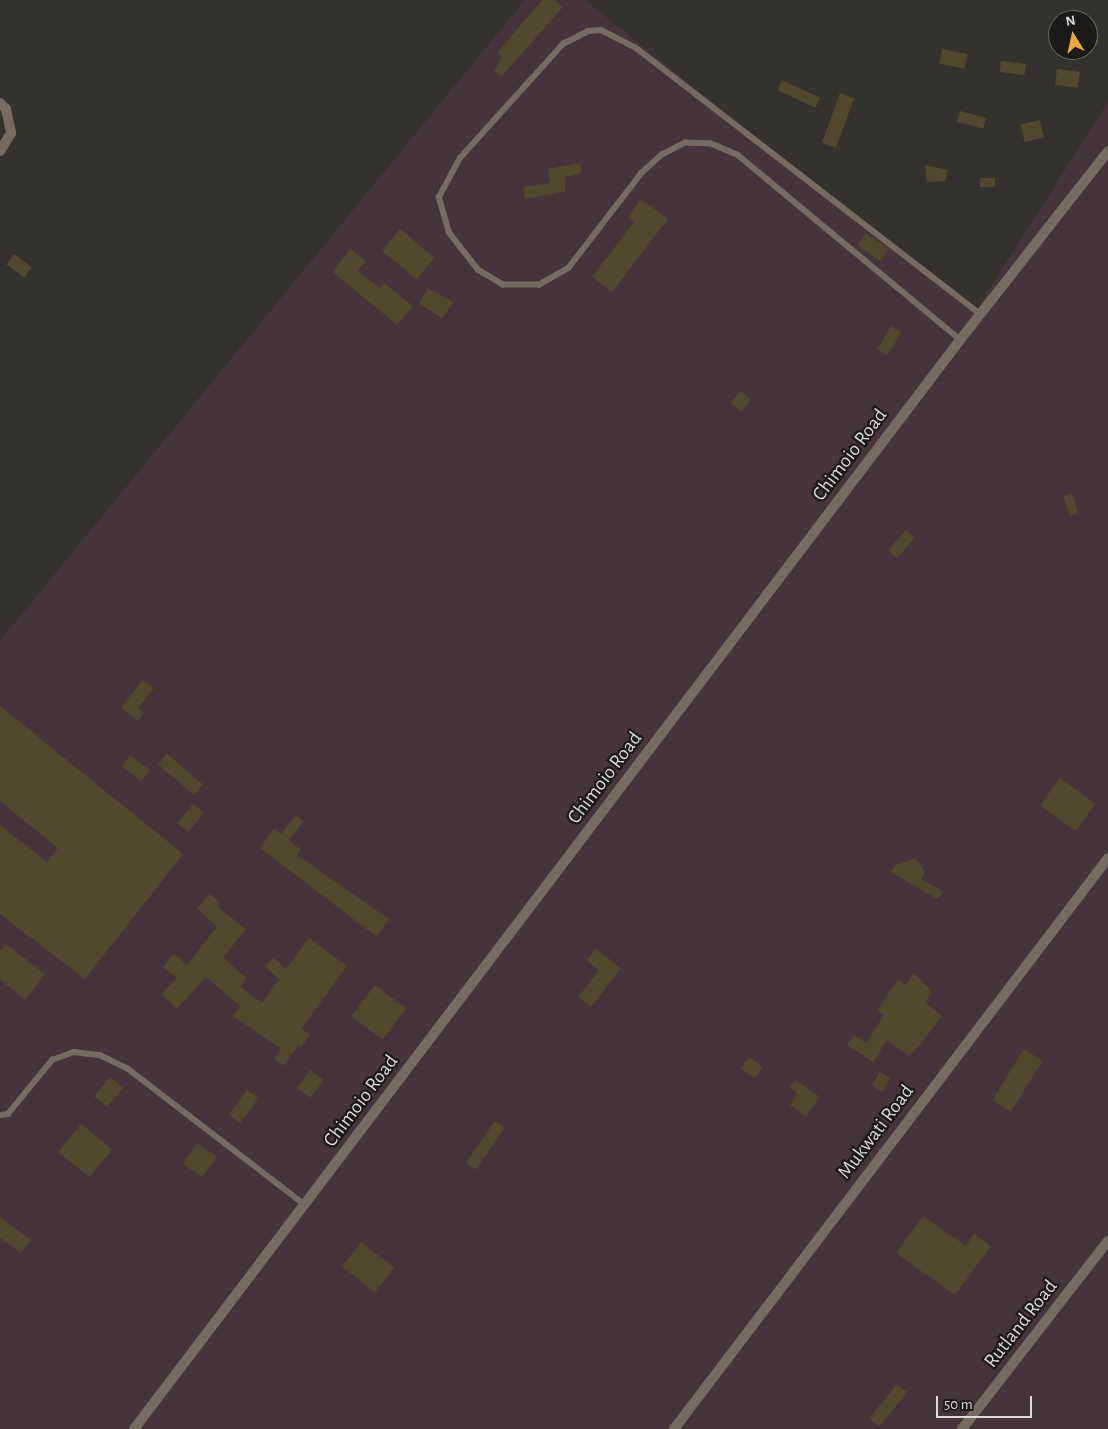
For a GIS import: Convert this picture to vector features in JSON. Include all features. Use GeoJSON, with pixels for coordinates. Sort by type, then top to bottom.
{"type":"FeatureCollection","features":[{"type":"Feature","properties":{"kind":"street"},"geometry":{"type":"LineString","coordinates":[[0,103],[11,133],[0,151]]}},
{"type":"Feature","properties":{"kind":"street","name":"Chimoio Road"},"geometry":{"type":"LineString","coordinates":[[134,1429],[960,340],[982,315],[1108,151]]}},
{"type":"Feature","properties":{"kind":"street","name":"Mukwati Road"},"geometry":{"type":"LineString","coordinates":[[674,1429],[1108,858]]}},
{"type":"Feature","properties":{"kind":"street","name":"Rutland Road"},"geometry":{"type":"LineString","coordinates":[[962,1429],[1108,1241]]}},
{"type":"Feature","properties":{"kind":"lane"},"geometry":{"type":"LineString","coordinates":[[960,340],[737,155],[711,144],[685,143],[662,155],[642,173],[569,268],[539,285],[503,285],[478,270],[448,233],[439,197],[460,158],[563,44],[588,31],[601,30],[636,47],[982,315]]}},
{"type":"Feature","properties":{"kind":"lane"},"geometry":{"type":"LineString","coordinates":[[0,1115],[8,1114],[52,1060],[74,1052],[100,1055],[127,1068],[304,1204]]}},
{"type":"Feature","properties":{"kind":"shaded area"},"geometry":{"type":"Polygon","coordinates":[[[525,0],[585,0],[975,312],[1108,102],[1108,1429],[0,1429],[0,641],[525,0]]]}},
{"type":"Feature","properties":{"kind":"building"},"geometry":{"type":"Polygon","coordinates":[[[542,0],[555,0],[563,7],[502,76],[494,71],[502,57],[497,53],[542,0]]]}},
{"type":"Feature","properties":{"kind":"building"},"geometry":{"type":"Polygon","coordinates":[[[942,49],[968,54],[965,69],[939,64],[942,49]]]}},
{"type":"Feature","properties":{"kind":"building"},"geometry":{"type":"Polygon","coordinates":[[[1001,61],[1026,64],[1024,75],[1000,72],[1001,61]]]}},
{"type":"Feature","properties":{"kind":"building"},"geometry":{"type":"Polygon","coordinates":[[[1057,69],[1080,72],[1078,88],[1055,85],[1057,69]]]}},
{"type":"Feature","properties":{"kind":"building"},"geometry":{"type":"Polygon","coordinates":[[[782,80],[820,98],[815,108],[777,90],[782,80]]]}},
{"type":"Feature","properties":{"kind":"building"},"geometry":{"type":"Polygon","coordinates":[[[840,93],[854,98],[836,148],[822,143],[840,93]]]}},
{"type":"Feature","properties":{"kind":"building"},"geometry":{"type":"Polygon","coordinates":[[[960,111],[986,118],[983,129],[957,122],[960,111]]]}},
{"type":"Feature","properties":{"kind":"building"},"geometry":{"type":"Polygon","coordinates":[[[1040,120],[1044,138],[1025,142],[1021,124],[1040,120]]]}},
{"type":"Feature","properties":{"kind":"building"},"geometry":{"type":"Polygon","coordinates":[[[580,163],[582,173],[565,177],[565,192],[525,199],[523,187],[550,183],[548,169],[580,163]]]}},
{"type":"Feature","properties":{"kind":"building"},"geometry":{"type":"Polygon","coordinates":[[[925,165],[948,170],[945,181],[927,182],[925,165]]]}},
{"type":"Feature","properties":{"kind":"building"},"geometry":{"type":"Polygon","coordinates":[[[980,178],[995,178],[995,187],[980,187],[980,178]]]}},
{"type":"Feature","properties":{"kind":"building"},"geometry":{"type":"Polygon","coordinates":[[[641,199],[668,219],[612,292],[592,277],[634,222],[628,217],[641,199]]]}},
{"type":"Feature","properties":{"kind":"building"},"geometry":{"type":"Polygon","coordinates":[[[400,229],[434,258],[416,279],[382,250],[400,229]]]}},
{"type":"Feature","properties":{"kind":"building"},"geometry":{"type":"Polygon","coordinates":[[[866,233],[889,249],[880,261],[857,245],[866,233]]]}},
{"type":"Feature","properties":{"kind":"building"},"geometry":{"type":"Polygon","coordinates":[[[350,249],[366,261],[357,271],[380,288],[384,283],[413,306],[397,325],[333,272],[350,249]]]}},
{"type":"Feature","properties":{"kind":"building"},"geometry":{"type":"Polygon","coordinates":[[[14,254],[32,267],[24,277],[6,265],[14,254]]]}},
{"type":"Feature","properties":{"kind":"building"},"geometry":{"type":"Polygon","coordinates":[[[428,288],[454,302],[442,318],[419,304],[428,288]]]}},
{"type":"Feature","properties":{"kind":"building"},"geometry":{"type":"Polygon","coordinates":[[[891,326],[901,332],[887,355],[877,349],[891,326]]]}},
{"type":"Feature","properties":{"kind":"building"},"geometry":{"type":"Polygon","coordinates":[[[740,391],[751,400],[741,411],[731,403],[740,391]]]}},
{"type":"Feature","properties":{"kind":"building"},"geometry":{"type":"Polygon","coordinates":[[[1072,493],[1078,513],[1070,516],[1063,496],[1072,493]]]}},
{"type":"Feature","properties":{"kind":"building"},"geometry":{"type":"Polygon","coordinates":[[[906,530],[915,538],[897,558],[888,550],[906,530]]]}},
{"type":"Feature","properties":{"kind":"building"},"geometry":{"type":"Polygon","coordinates":[[[142,680],[154,688],[138,708],[144,713],[138,721],[121,708],[142,680]]]}},
{"type":"Feature","properties":{"kind":"building"},"geometry":{"type":"Polygon","coordinates":[[[0,706],[183,854],[85,979],[0,914],[0,825],[47,862],[58,848],[0,801],[0,706]]]}},
{"type":"Feature","properties":{"kind":"building"},"geometry":{"type":"Polygon","coordinates":[[[167,754],[203,784],[194,795],[158,765],[167,754]]]}},
{"type":"Feature","properties":{"kind":"building"},"geometry":{"type":"Polygon","coordinates":[[[130,755],[150,770],[142,781],[122,766],[130,755]]]}},
{"type":"Feature","properties":{"kind":"building"},"geometry":{"type":"Polygon","coordinates":[[[1060,778],[1096,804],[1076,831],[1040,806],[1060,778]]]}},
{"type":"Feature","properties":{"kind":"building"},"geometry":{"type":"Polygon","coordinates":[[[193,804],[204,813],[188,832],[177,823],[193,804]]]}},
{"type":"Feature","properties":{"kind":"building"},"geometry":{"type":"Polygon","coordinates":[[[296,815],[304,821],[289,840],[301,850],[297,855],[389,919],[377,937],[260,848],[274,829],[281,834],[296,815]]]}},
{"type":"Feature","properties":{"kind":"building"},"geometry":{"type":"Polygon","coordinates":[[[916,858],[925,873],[921,879],[944,892],[937,899],[891,872],[896,865],[916,858]]]}},
{"type":"Feature","properties":{"kind":"building"},"geometry":{"type":"Polygon","coordinates":[[[210,894],[220,903],[217,906],[246,929],[223,958],[247,978],[240,987],[262,1003],[279,979],[265,966],[273,958],[286,969],[309,938],[347,966],[301,1029],[310,1034],[301,1048],[298,1046],[283,1066],[274,1059],[281,1049],[233,1016],[240,1006],[206,977],[177,1009],[161,994],[177,978],[163,967],[174,954],[187,965],[217,927],[197,908],[210,894]]]}},
{"type":"Feature","properties":{"kind":"building"},"geometry":{"type":"Polygon","coordinates":[[[6,944],[45,974],[25,1000],[0,980],[0,951],[6,944]]]}},
{"type":"Feature","properties":{"kind":"building"},"geometry":{"type":"Polygon","coordinates":[[[596,949],[621,968],[591,1007],[578,997],[599,970],[587,960],[596,949]]]}},
{"type":"Feature","properties":{"kind":"building"},"geometry":{"type":"Polygon","coordinates":[[[914,973],[932,992],[925,1002],[942,1016],[921,1044],[909,1056],[887,1040],[873,1062],[847,1045],[854,1035],[866,1043],[884,1015],[877,1010],[898,980],[906,985],[914,973]]]}},
{"type":"Feature","properties":{"kind":"building"},"geometry":{"type":"Polygon","coordinates":[[[375,985],[406,1008],[383,1040],[352,1016],[375,985]]]}},
{"type":"Feature","properties":{"kind":"building"},"geometry":{"type":"Polygon","coordinates":[[[1024,1049],[1043,1061],[1011,1112],[992,1100],[1024,1049]]]}},
{"type":"Feature","properties":{"kind":"building"},"geometry":{"type":"Polygon","coordinates":[[[749,1057],[763,1067],[755,1078],[741,1068],[749,1057]]]}},
{"type":"Feature","properties":{"kind":"building"},"geometry":{"type":"Polygon","coordinates":[[[310,1070],[324,1080],[311,1098],[297,1088],[310,1070]]]}},
{"type":"Feature","properties":{"kind":"building"},"geometry":{"type":"Polygon","coordinates":[[[880,1072],[890,1078],[882,1092],[872,1086],[880,1072]]]}},
{"type":"Feature","properties":{"kind":"building"},"geometry":{"type":"Polygon","coordinates":[[[110,1077],[123,1088],[107,1107],[94,1096],[110,1077]]]}},
{"type":"Feature","properties":{"kind":"building"},"geometry":{"type":"Polygon","coordinates":[[[795,1080],[820,1097],[806,1117],[790,1105],[797,1094],[789,1087],[795,1080]]]}},
{"type":"Feature","properties":{"kind":"building"},"geometry":{"type":"Polygon","coordinates":[[[247,1090],[258,1098],[240,1123],[229,1115],[247,1090]]]}},
{"type":"Feature","properties":{"kind":"building"},"geometry":{"type":"Polygon","coordinates":[[[495,1121],[505,1128],[476,1170],[466,1163],[495,1121]]]}},
{"type":"Feature","properties":{"kind":"building"},"geometry":{"type":"Polygon","coordinates":[[[81,1124],[112,1149],[89,1177],[58,1152],[81,1124]]]}},
{"type":"Feature","properties":{"kind":"building"},"geometry":{"type":"Polygon","coordinates":[[[197,1143],[217,1157],[202,1177],[183,1163],[197,1143]]]}},
{"type":"Feature","properties":{"kind":"building"},"geometry":{"type":"Polygon","coordinates":[[[923,1216],[966,1246],[974,1234],[991,1246],[955,1295],[896,1253],[923,1216]]]}},
{"type":"Feature","properties":{"kind":"building"},"geometry":{"type":"Polygon","coordinates":[[[0,1217],[31,1240],[21,1253],[0,1238],[0,1217]]]}},
{"type":"Feature","properties":{"kind":"building"},"geometry":{"type":"Polygon","coordinates":[[[361,1242],[394,1268],[375,1292],[342,1266],[361,1242]]]}},
{"type":"Feature","properties":{"kind":"building"},"geometry":{"type":"Polygon","coordinates":[[[897,1384],[907,1392],[879,1426],[869,1418],[897,1384]]]}}]}
